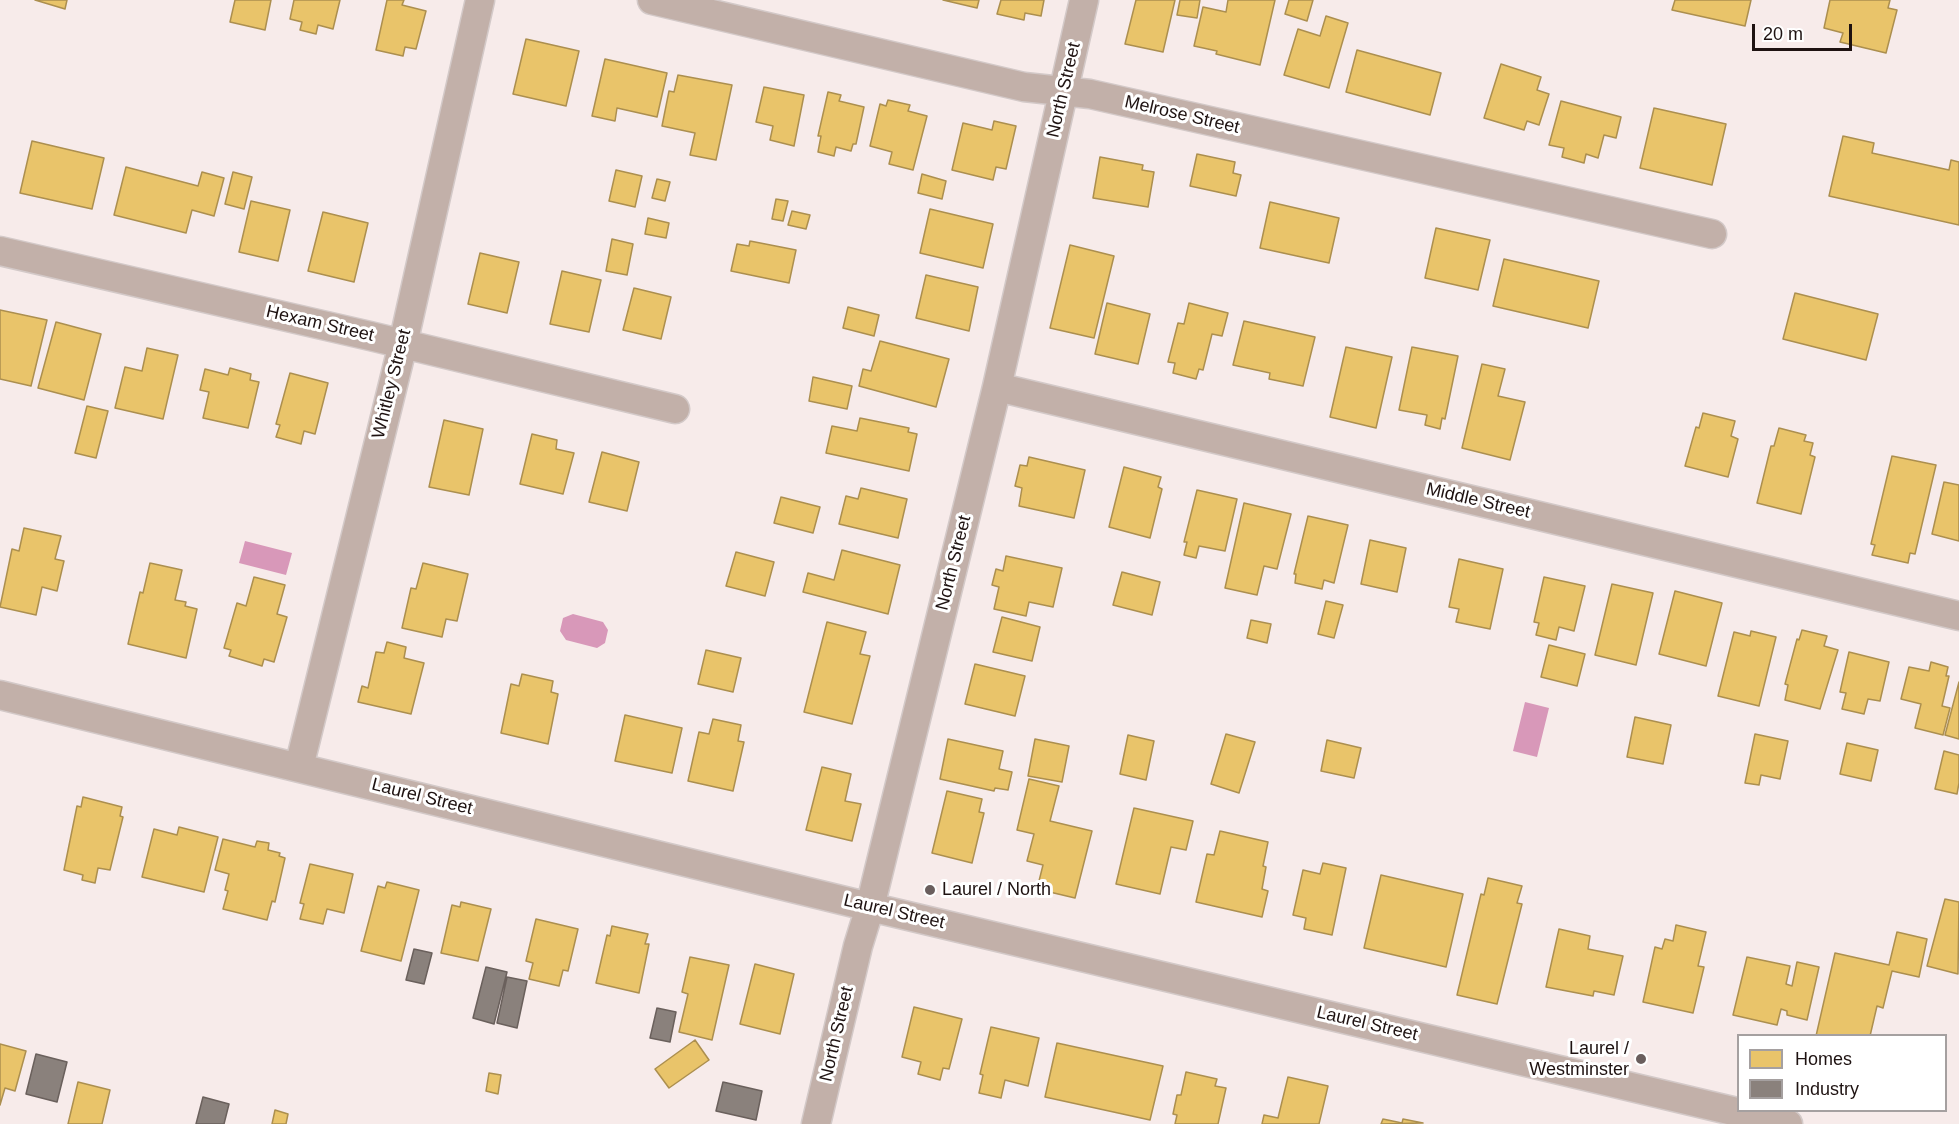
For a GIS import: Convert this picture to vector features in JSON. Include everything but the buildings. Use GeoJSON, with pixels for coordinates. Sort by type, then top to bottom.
{"type":"FeatureCollection","features":[{"type":"Feature","properties":{"kind":"street","name":"Whitley Street"},"geometry":{"type":"LineString","coordinates":[[299,767],[402,344],[480,0]]}},
{"type":"Feature","properties":{"kind":"street","name":"Melrose Street"},"geometry":{"type":"LineString","coordinates":[[652,0],[1024,87],[1090,94],[1712,234]]}},
{"type":"Feature","properties":{"kind":"street","name":"North Street"},"geometry":{"type":"LineString","coordinates":[[816,1124],[858,946],[870,907],[998,387],[1084,0]]}},
{"type":"Feature","properties":{"kind":"street","name":"Hexam Street"},"geometry":{"type":"LineString","coordinates":[[0,251],[675,409]]}},
{"type":"Feature","properties":{"kind":"street","name":"Middle Street"},"geometry":{"type":"LineString","coordinates":[[998,387],[1959,615]]}},
{"type":"Feature","properties":{"kind":"street","name":"Laurel Street"},"geometry":{"type":"LineString","coordinates":[[0,695],[870,907],[1737,1112]]}},
{"type":"Feature","properties":{"kind":"street","name":"Laurel Street"},"geometry":{"type":"LineString","coordinates":[[1737,1112],[1788,1124]]}},
{"type":"Feature","properties":{"kind":"shaded area"},"geometry":{"type":"Polygon","coordinates":[[[245,541],[292,553],[286,575],[239,563],[245,541]]]}},
{"type":"Feature","properties":{"kind":"shaded area"},"geometry":{"type":"Polygon","coordinates":[[[573,614],[603,622],[608,630],[605,643],[597,648],[566,640],[560,631],[563,618],[573,614]]]}},
{"type":"Feature","properties":{"kind":"shaded area"},"geometry":{"type":"Polygon","coordinates":[[[1525,702],[1549,708],[1537,757],[1513,751],[1525,702]]]}},
{"type":"Feature","properties":{"kind":"place","name":"Laurel / North"},"geometry":{"type":"Point","coordinates":[930,890]}},
{"type":"Feature","properties":{"kind":"place","name":"Laurel / Westminster"},"geometry":{"type":"Point","coordinates":[1641,1059]}}]}
